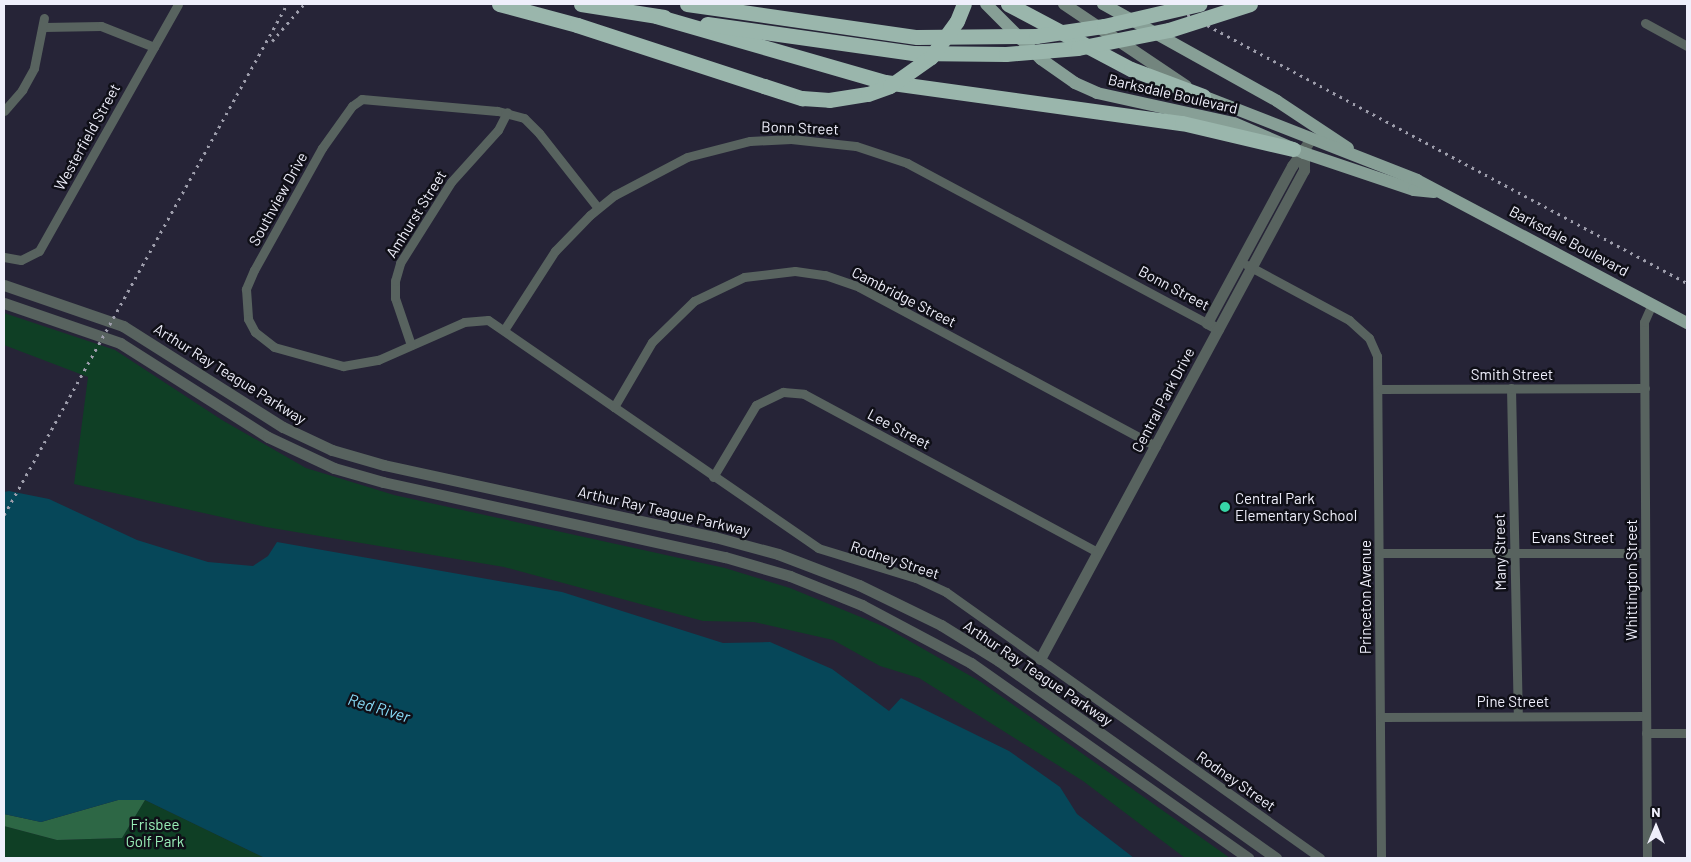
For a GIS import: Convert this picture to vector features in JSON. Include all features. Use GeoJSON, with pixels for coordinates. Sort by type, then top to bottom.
{"type":"FeatureCollection","features":[{"type":"Feature","properties":{"kind":"highway"},"geometry":{"type":"LineString","coordinates":[[499,4],[576,25],[802,98],[829,100],[868,94],[890,86],[931,57],[957,21],[964,4]]}},
{"type":"Feature","properties":{"kind":"highway"},"geometry":{"type":"LineString","coordinates":[[581,4],[856,47],[913,52],[1006,54],[1078,48],[1169,30],[1250,4]]}},
{"type":"Feature","properties":{"kind":"highway"},"geometry":{"type":"LineString","coordinates":[[687,4],[917,36],[1036,36],[1113,24],[1198,4]]}},
{"type":"Feature","properties":{"kind":"highway"},"geometry":{"type":"LineString","coordinates":[[1008,4],[1130,68],[1204,96]]}},
{"type":"Feature","properties":{"kind":"highway"},"geometry":{"type":"LineString","coordinates":[[656,16],[885,82],[1182,122],[1299,151]]}},
{"type":"Feature","properties":{"kind":"main road","name":"Barksdale Boulevard"},"geometry":{"type":"LineString","coordinates":[[986,4],[1041,59],[1082,86],[1121,101],[1234,123],[1299,151],[1414,190],[1434,192]]}},
{"type":"Feature","properties":{"kind":"main road","name":"Barksdale Boulevard"},"geometry":{"type":"LineString","coordinates":[[1064,4],[1204,96],[1418,180],[1434,192],[1476,210],[1687,323]]}},
{"type":"Feature","properties":{"kind":"main road"},"geometry":{"type":"LineString","coordinates":[[1103,4],[1277,100],[1317,127],[1388,169]]}},
{"type":"Feature","properties":{"kind":"street","name":"Westerfield Street"},"geometry":{"type":"LineString","coordinates":[[4,257],[21,260],[38,251],[178,4]]}},
{"type":"Feature","properties":{"kind":"street"},"geometry":{"type":"LineString","coordinates":[[4,111],[32,72],[44,22],[101,26],[154,47]]}},
{"type":"Feature","properties":{"kind":"street"},"geometry":{"type":"LineString","coordinates":[[1644,23],[1687,46]]}},
{"type":"Feature","properties":{"kind":"street","name":"Southview Drive"},"geometry":{"type":"LineString","coordinates":[[504,330],[488,320],[474,319],[368,363],[343,366],[274,347],[255,332],[248,318],[245,297],[248,281],[322,148],[356,102],[375,99],[507,112],[531,124],[598,208]]}},
{"type":"Feature","properties":{"kind":"street","name":"Amhurst Street"},"geometry":{"type":"LineString","coordinates":[[411,345],[396,303],[396,272],[442,196],[461,169],[498,130],[507,112]]}},
{"type":"Feature","properties":{"kind":"street"},"geometry":{"type":"LineString","coordinates":[[1311,139],[1317,127]]}},
{"type":"Feature","properties":{"kind":"street","name":"Bonn Street"},"geometry":{"type":"LineString","coordinates":[[504,330],[544,264],[598,208],[662,168],[730,145],[791,139],[856,146],[891,157],[929,173],[1218,329]]}},
{"type":"Feature","properties":{"kind":"street","name":"Central Park Drive"},"geometry":{"type":"LineString","coordinates":[[1207,323],[1299,151],[1311,139]]}},
{"type":"Feature","properties":{"kind":"street","name":"Central Park Drive"},"geometry":{"type":"LineString","coordinates":[[1040,659],[1156,446],[1182,403],[1218,329],[1304,170],[1299,151]]}},
{"type":"Feature","properties":{"kind":"street","name":"Princeton Avenue"},"geometry":{"type":"LineString","coordinates":[[1240,261],[1349,320],[1363,331],[1377,356],[1380,389],[1381,858]]}},
{"type":"Feature","properties":{"kind":"street","name":"Cambridge Street"},"geometry":{"type":"LineString","coordinates":[[614,407],[652,342],[694,301],[744,278],[795,271],[826,275],[859,287],[1156,446]]}},
{"type":"Feature","properties":{"kind":"street","name":"Arthur Ray Teague Parkway"},"geometry":{"type":"LineString","coordinates":[[4,286],[123,326],[283,427],[339,452],[384,465],[715,537],[778,554],[859,585],[940,626],[999,661],[1276,858]]}},
{"type":"Feature","properties":{"kind":"street","name":"Arthur Ray Teague Parkway"},"geometry":{"type":"LineString","coordinates":[[4,303],[90,330],[120,343],[268,437],[334,468],[383,482],[725,557],[790,576],[862,605],[970,663],[1248,858]]}},
{"type":"Feature","properties":{"kind":"street","name":"Whittington Street"},"geometry":{"type":"LineString","coordinates":[[1646,858],[1644,322],[1652,304]]}},
{"type":"Feature","properties":{"kind":"street","name":"Rodney Street"},"geometry":{"type":"LineString","coordinates":[[504,330],[713,477],[827,552],[916,578],[939,588],[1320,858]]}},
{"type":"Feature","properties":{"kind":"street","name":"Many Street"},"geometry":{"type":"LineString","coordinates":[[1511,388],[1518,716]]}},
{"type":"Feature","properties":{"kind":"street","name":"Smith Street"},"geometry":{"type":"LineString","coordinates":[[1380,389],[1645,388]]}},
{"type":"Feature","properties":{"kind":"street","name":"Lee Street"},"geometry":{"type":"LineString","coordinates":[[713,477],[756,406],[783,392],[804,394],[1098,552]]}},
{"type":"Feature","properties":{"kind":"street","name":"Evans Street"},"geometry":{"type":"LineString","coordinates":[[1380,552],[1645,552]]}},
{"type":"Feature","properties":{"kind":"street","name":"Pine Street"},"geometry":{"type":"LineString","coordinates":[[1380,717],[1646,716]]}},
{"type":"Feature","properties":{"kind":"street"},"geometry":{"type":"LineString","coordinates":[[1646,733],[1687,733]]}},
{"type":"Feature","properties":{"kind":"green space"},"geometry":{"type":"Polygon","coordinates":[[[4,313],[115,350],[222,420],[306,468],[394,495],[725,568],[790,588],[885,627],[981,682],[1230,858],[1185,858],[1083,781],[919,678],[880,666],[833,640],[754,622],[703,621],[504,567],[266,527],[74,484],[88,377],[4,345],[4,313]]]}},
{"type":"Feature","properties":{"kind":"green space"},"geometry":{"type":"Polygon","coordinates":[[[118,800],[145,800],[122,838],[57,840],[4,826],[4,814],[41,822],[118,800]]]}},
{"type":"Feature","properties":{"kind":"green space","name":"Frisbee Golf Park"},"geometry":{"type":"Polygon","coordinates":[[[145,800],[265,858],[4,858],[4,826],[57,840],[122,838],[145,800]]]}},
{"type":"Feature","properties":{"kind":"water","name":"Red River"},"geometry":{"type":"Polygon","coordinates":[[[9,491],[49,499],[137,540],[208,562],[253,566],[268,556],[277,542],[562,592],[723,643],[770,642],[832,669],[889,711],[901,698],[1009,751],[1060,787],[1077,814],[1134,858],[265,858],[145,800],[118,800],[41,822],[4,814],[4,492],[9,491]]]}},
{"type":"Feature","properties":{"kind":"railway"},"geometry":{"type":"LineString","coordinates":[[4,515],[287,4]]}},
{"type":"Feature","properties":{"kind":"railway"},"geometry":{"type":"LineString","coordinates":[[272,41],[304,4]]}},
{"type":"Feature","properties":{"kind":"railway"},"geometry":{"type":"LineString","coordinates":[[1168,4],[1687,283]]}},
{"type":"Feature","properties":{"kind":"place","name":"Central Park Elementary School"},"geometry":{"type":"Point","coordinates":[1225,507]}}]}
